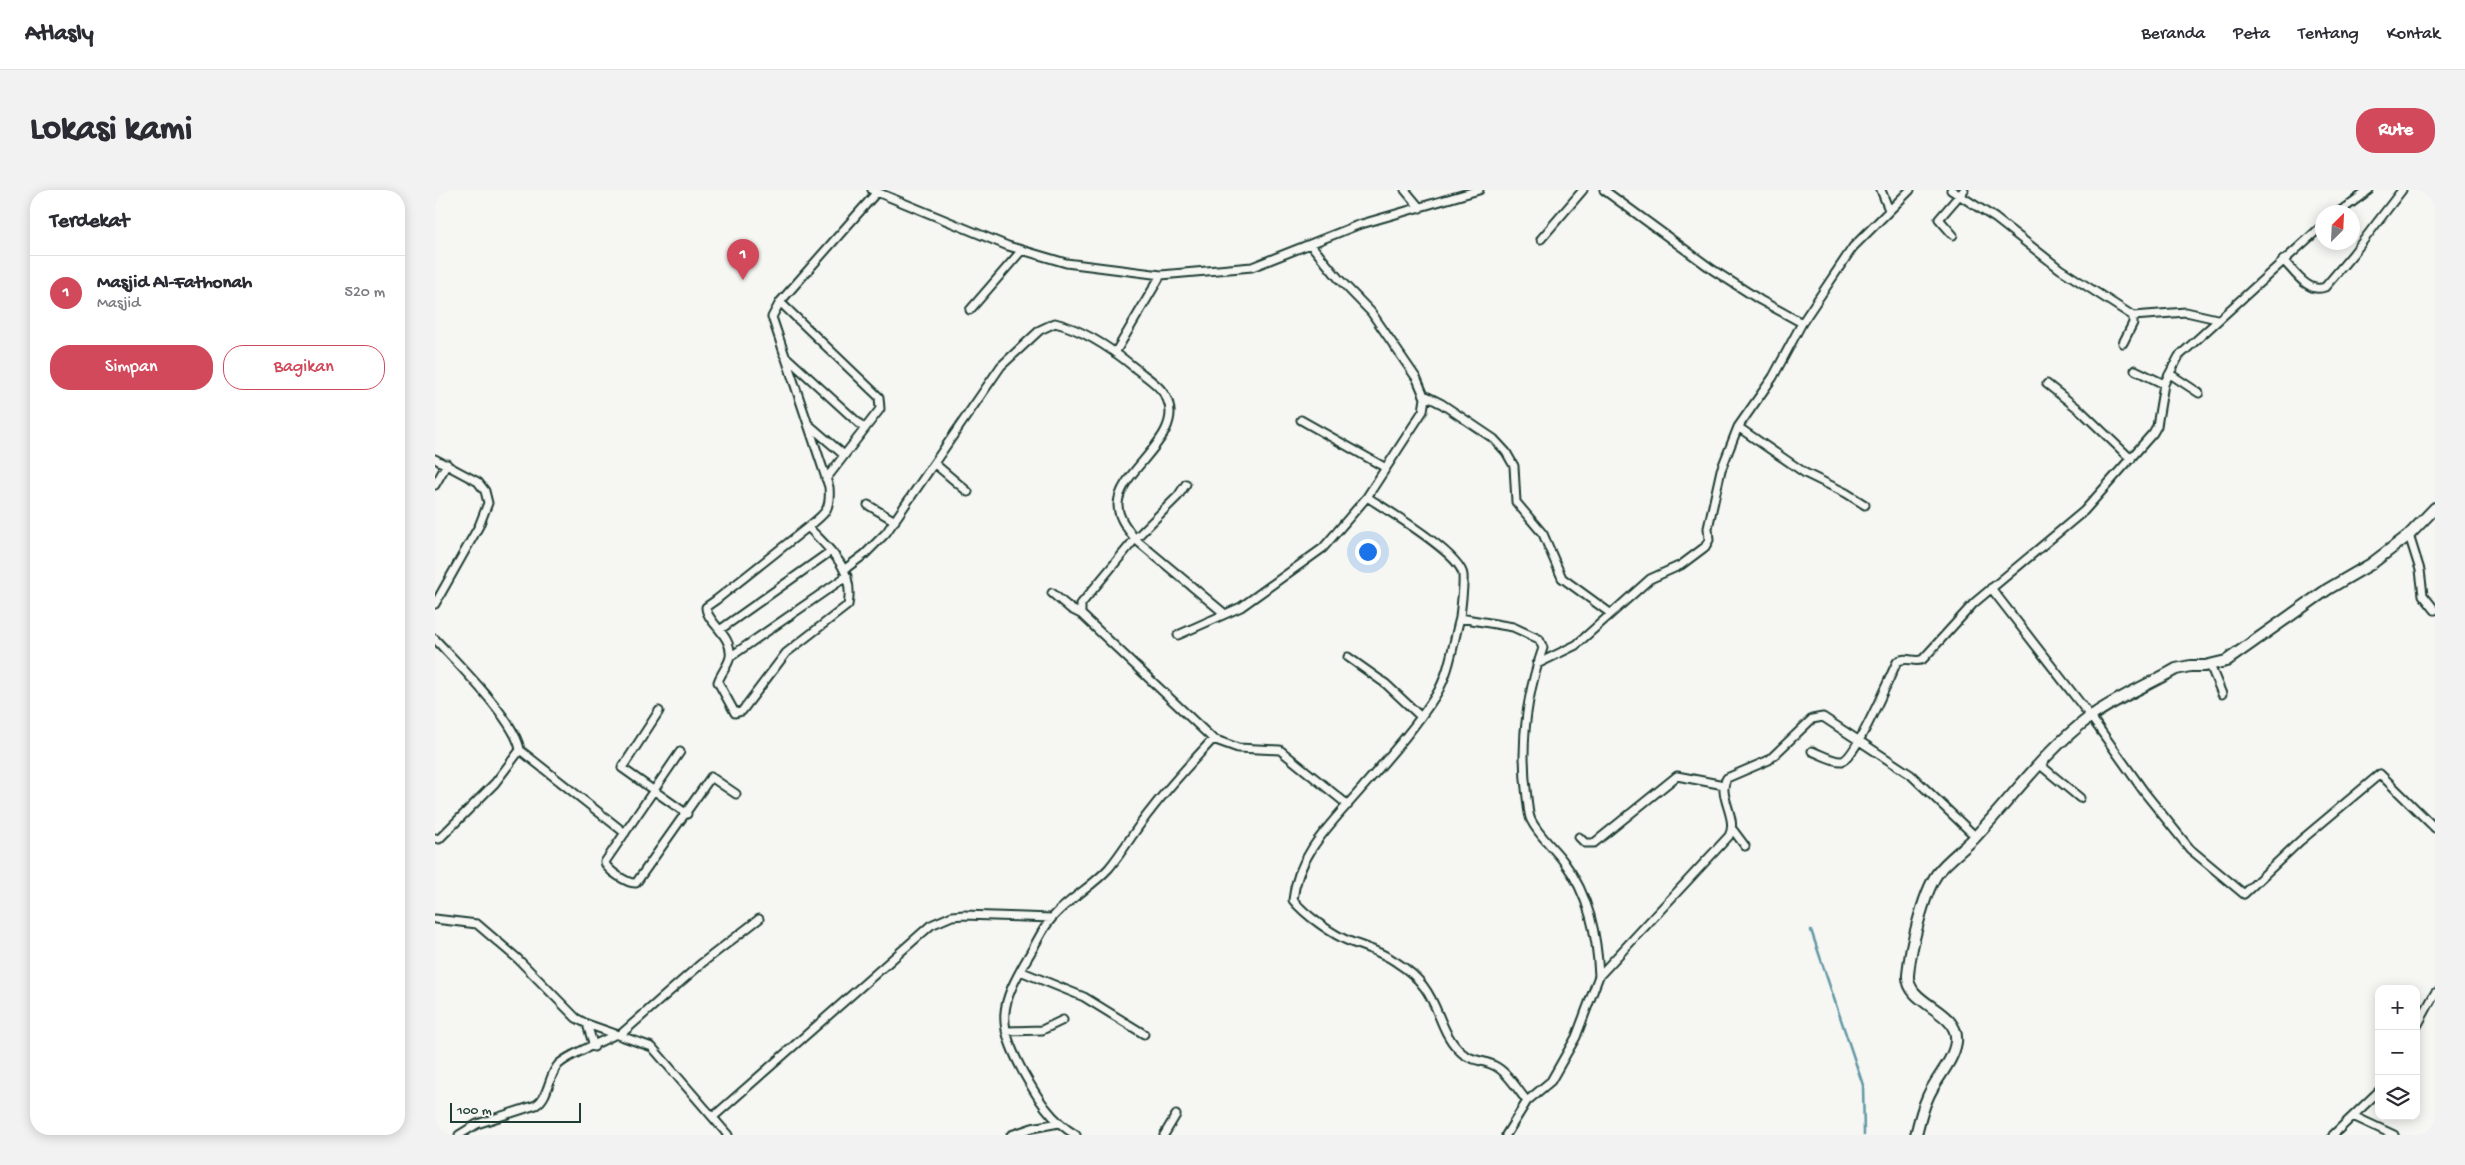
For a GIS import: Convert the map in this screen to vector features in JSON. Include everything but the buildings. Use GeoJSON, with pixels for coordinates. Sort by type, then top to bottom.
{"type":"FeatureCollection","features":[{"type":"Feature","properties":{"kind":"street"},"geometry":{"type":"LineString","coordinates":[[1405,190],[1420,208]]}},
{"type":"Feature","properties":{"kind":"street"},"geometry":{"type":"LineString","coordinates":[[730,657],[729,647],[721,629],[707,612],[706,607],[808,527],[829,506],[830,494],[826,479],[771,317],[780,302],[874,191],[921,212],[1022,250],[1066,263],[1161,275],[1252,267],[1358,225],[1479,190]]}},
{"type":"Feature","properties":{"kind":"street"},"geometry":{"type":"LineString","coordinates":[[1541,239],[1583,190]]}},
{"type":"Feature","properties":{"kind":"street"},"geometry":{"type":"LineString","coordinates":[[1604,190],[1713,270],[1760,300],[1802,323]]}},
{"type":"Feature","properties":{"kind":"street"},"geometry":{"type":"LineString","coordinates":[[1881,190],[1889,210]]}},
{"type":"Feature","properties":{"kind":"street"},"geometry":{"type":"LineString","coordinates":[[1537,664],[1576,645],[1650,579],[1681,565],[1706,545],[1709,540],[1708,528],[1721,470],[1738,427],[1773,377],[1802,323],[1853,247],[1909,190]]}},
{"type":"Feature","properties":{"kind":"street"},"geometry":{"type":"LineString","coordinates":[[1951,190],[1962,193],[2060,269],[2133,316],[2186,312],[2217,319]]}},
{"type":"Feature","properties":{"kind":"street"},"geometry":{"type":"LineString","coordinates":[[2349,205],[2369,190]]}},
{"type":"Feature","properties":{"kind":"street"},"geometry":{"type":"LineString","coordinates":[[2283,260],[2309,287],[2319,289],[2325,286],[2353,254],[2402,190]]}},
{"type":"Feature","properties":{"kind":"street"},"geometry":{"type":"LineString","coordinates":[[1953,235],[1939,219],[1962,193]]}},
{"type":"Feature","properties":{"kind":"street"},"geometry":{"type":"LineString","coordinates":[[1812,751],[1842,761],[1861,741],[1897,662],[1905,658],[1921,660],[1974,603],[2084,511],[2131,459],[2157,426],[2164,384],[2179,356],[2217,319],[2315,232]]}},
{"type":"Feature","properties":{"kind":"street"},"geometry":{"type":"LineString","coordinates":[[1178,634],[1241,607],[1323,548],[1367,497],[1423,411],[1424,395],[1417,379],[1371,312],[1339,279],[1311,245]]}},
{"type":"Feature","properties":{"kind":"street"},"geometry":{"type":"LineString","coordinates":[[970,310],[1022,250]]}},
{"type":"Feature","properties":{"kind":"street"},"geometry":{"type":"LineString","coordinates":[[1115,354],[1161,275]]}},
{"type":"Feature","properties":{"kind":"street"},"geometry":{"type":"LineString","coordinates":[[780,302],[879,397],[880,409],[826,479]]}},
{"type":"Feature","properties":{"kind":"street"},"geometry":{"type":"LineString","coordinates":[[2123,343],[2133,323],[2133,316]]}},
{"type":"Feature","properties":{"kind":"street"},"geometry":{"type":"LineString","coordinates":[[808,527],[831,551],[846,573],[849,599],[845,609],[786,653],[742,711],[737,713],[722,693],[718,682],[730,657],[846,573],[865,554],[895,520],[1001,366],[1040,330],[1055,323],[1068,326],[1115,354],[1160,389],[1167,399],[1171,413],[1167,429],[1119,498],[1121,516],[1135,539],[1225,614]]}},
{"type":"Feature","properties":{"kind":"street"},"geometry":{"type":"LineString","coordinates":[[784,355],[864,428]]}},
{"type":"Feature","properties":{"kind":"street"},"geometry":{"type":"LineString","coordinates":[[2135,370],[2164,384]]}},
{"type":"Feature","properties":{"kind":"street"},"geometry":{"type":"LineString","coordinates":[[2170,374],[2199,393]]}},
{"type":"Feature","properties":{"kind":"street"},"geometry":{"type":"LineString","coordinates":[[2047,384],[2081,411],[2131,459]]}},
{"type":"Feature","properties":{"kind":"street"},"geometry":{"type":"LineString","coordinates":[[1424,395],[1442,404],[1493,439],[1506,452],[1514,466],[1516,502],[1543,534],[1562,578],[1611,613]]}},
{"type":"Feature","properties":{"kind":"street"},"geometry":{"type":"LineString","coordinates":[[1301,420],[1386,468]]}},
{"type":"Feature","properties":{"kind":"street"},"geometry":{"type":"LineString","coordinates":[[807,424],[843,455]]}},
{"type":"Feature","properties":{"kind":"street"},"geometry":{"type":"LineString","coordinates":[[1738,427],[1805,473],[1846,493],[1865,505]]}},
{"type":"Feature","properties":{"kind":"street"},"geometry":{"type":"LineString","coordinates":[[435,459],[478,482],[485,491],[488,503],[479,526],[435,604]]}},
{"type":"Feature","properties":{"kind":"street"},"geometry":{"type":"LineString","coordinates":[[435,485],[447,464]]}},
{"type":"Feature","properties":{"kind":"street"},"geometry":{"type":"LineString","coordinates":[[935,464],[968,492]]}},
{"type":"Feature","properties":{"kind":"street"},"geometry":{"type":"LineString","coordinates":[[1081,614],[1081,604],[1135,539],[1178,496],[1186,484]]}},
{"type":"Feature","properties":{"kind":"street"},"geometry":{"type":"LineString","coordinates":[[1367,497],[1459,563],[1463,574],[1460,618],[1443,682],[1391,754],[1321,835],[1301,869],[1295,885],[1293,900],[1301,910],[1350,942],[1383,953],[1413,974],[1425,988],[1445,1032],[1453,1043],[1463,1054],[1475,1061],[1495,1066],[1527,1101]]}},
{"type":"Feature","properties":{"kind":"street"},"geometry":{"type":"LineString","coordinates":[[868,505],[895,520]]}},
{"type":"Feature","properties":{"kind":"street"},"geometry":{"type":"LineString","coordinates":[[1916,1135],[1927,1098],[1953,1052],[1957,1041],[1954,1028],[1950,1022],[1913,991],[1908,983],[1910,961],[1929,889],[1938,873],[1976,837],[2049,752],[2091,717],[2176,670],[2225,661],[2328,589],[2371,564],[2409,535],[2435,508]]}},
{"type":"Feature","properties":{"kind":"street"},"geometry":{"type":"LineString","coordinates":[[2409,535],[2420,570],[2423,594],[2435,610]]}},
{"type":"Feature","properties":{"kind":"street"},"geometry":{"type":"LineString","coordinates":[[721,629],[831,551]]}},
{"type":"Feature","properties":{"kind":"street"},"geometry":{"type":"LineString","coordinates":[[1991,588],[2091,717],[2145,793],[2190,849],[2243,894],[2300,842],[2380,774],[2435,828]]}},
{"type":"Feature","properties":{"kind":"street"},"geometry":{"type":"LineString","coordinates":[[1052,593],[1081,614],[1213,739],[1238,748],[1280,750],[1347,805]]}},
{"type":"Feature","properties":{"kind":"street"},"geometry":{"type":"LineString","coordinates":[[1460,618],[1513,627],[1539,639],[1543,648],[1537,664],[1527,708],[1525,733],[1524,773],[1531,820],[1565,864],[1590,913],[1598,953],[1599,976]]}},
{"type":"Feature","properties":{"kind":"street"},"geometry":{"type":"LineString","coordinates":[[435,639],[462,667],[515,731],[520,750],[625,832]]}},
{"type":"Feature","properties":{"kind":"street"},"geometry":{"type":"LineString","coordinates":[[1348,657],[1386,684],[1420,716]]}},
{"type":"Feature","properties":{"kind":"street"},"geometry":{"type":"LineString","coordinates":[[2210,665],[2222,694]]}},
{"type":"Feature","properties":{"kind":"street"},"geometry":{"type":"LineString","coordinates":[[659,711],[622,768],[687,814]]}},
{"type":"Feature","properties":{"kind":"street"},"geometry":{"type":"LineString","coordinates":[[1745,846],[1733,830],[1724,785],[1730,775],[1776,756],[1812,719],[1817,717],[1823,717],[1911,775],[1976,837]]}},
{"type":"Feature","properties":{"kind":"street"},"geometry":{"type":"LineString","coordinates":[[1076,1135],[1059,1123],[1031,1086],[1006,1031],[1004,1008],[1020,971],[1052,918],[1090,888],[1110,867],[1150,810],[1213,739]]}},
{"type":"Feature","properties":{"kind":"street"},"geometry":{"type":"LineString","coordinates":[[435,838],[439,839],[495,783],[520,750]]}},
{"type":"Feature","properties":{"kind":"street"},"geometry":{"type":"LineString","coordinates":[[680,752],[605,864],[634,884],[687,814],[711,777],[736,794]]}},
{"type":"Feature","properties":{"kind":"street"},"geometry":{"type":"LineString","coordinates":[[2039,764],[2080,798]]}},
{"type":"Feature","properties":{"kind":"street"},"geometry":{"type":"LineString","coordinates":[[1579,836],[1585,843],[1594,843],[1677,776],[1724,785]]}},
{"type":"Feature","properties":{"kind":"street"},"geometry":{"type":"LineString","coordinates":[[1507,1135],[1527,1101],[1551,1080],[1564,1059],[1576,1037],[1599,976],[1693,876],[1733,830]]}},
{"type":"Feature","properties":{"kind":"street"},"geometry":{"type":"LineString","coordinates":[[713,1117],[931,925],[952,916],[964,915],[1052,918]]}},
{"type":"Feature","properties":{"kind":"street"},"geometry":{"type":"LineString","coordinates":[[435,919],[477,924],[518,959],[570,1013],[587,1024],[652,1047],[728,1135]]}},
{"type":"Feature","properties":{"kind":"street"},"geometry":{"type":"LineString","coordinates":[[459,1135],[477,1124],[540,1103],[561,1062],[618,1035],[702,963],[759,919]]}},
{"type":"Feature","properties":{"kind":"street"},"geometry":{"type":"LineString","coordinates":[[1020,971],[1084,997],[1144,1034]]}},
{"type":"Feature","properties":{"kind":"street"},"geometry":{"type":"LineString","coordinates":[[2420,1021],[2435,993]]}},
{"type":"Feature","properties":{"kind":"street"},"geometry":{"type":"LineString","coordinates":[[1006,1031],[1042,1030],[1063,1020]]}},
{"type":"Feature","properties":{"kind":"street"},"geometry":{"type":"LineString","coordinates":[[587,1024],[594,1047]]}},
{"type":"Feature","properties":{"kind":"street"},"geometry":{"type":"LineString","coordinates":[[2333,1135],[2375,1095]]}},
{"type":"Feature","properties":{"kind":"street"},"geometry":{"type":"LineString","coordinates":[[1164,1135],[1176,1115]]}},
{"type":"Feature","properties":{"kind":"street"},"geometry":{"type":"LineString","coordinates":[[2353,1116],[2394,1135]]}},
{"type":"Feature","properties":{"kind":"street"},"geometry":{"type":"LineString","coordinates":[[1011,1135],[1032,1128],[1059,1123]]}},
{"type":"Feature","properties":{"kind":"waterway"},"geometry":{"type":"LineString","coordinates":[[1811,930],[1863,1085],[1864,1135]]}},
{"type":"Feature","properties":{"kind":"place","name":"Masjid Al-Fathonah"},"geometry":{"type":"Point","coordinates":[743,280]}}]}
